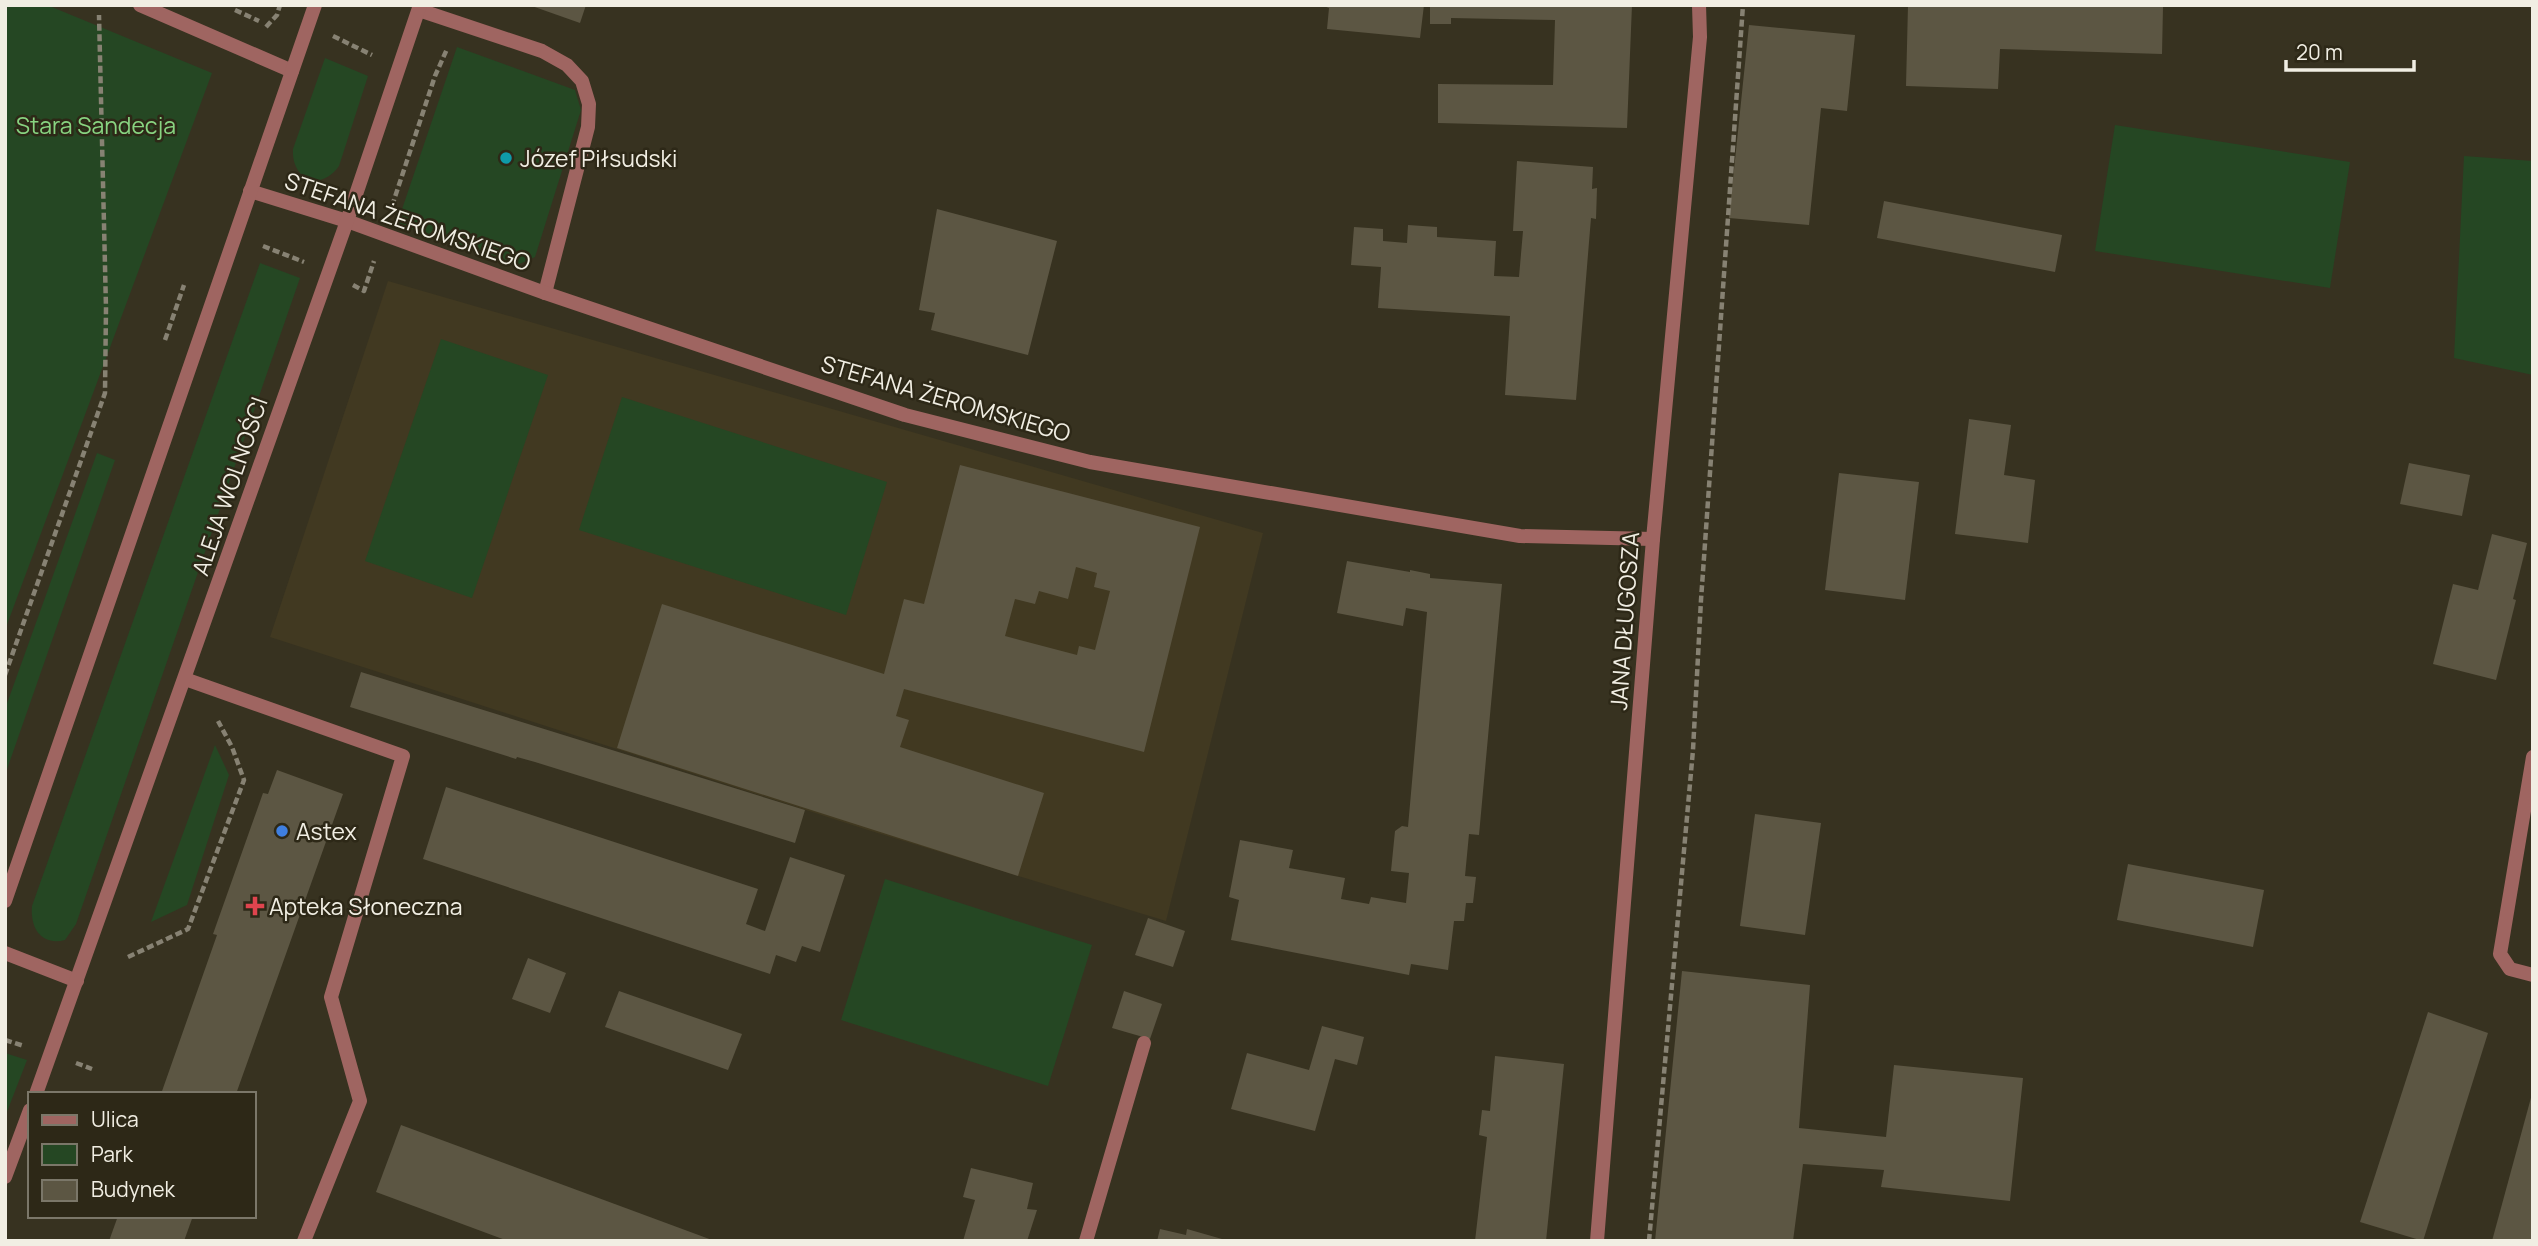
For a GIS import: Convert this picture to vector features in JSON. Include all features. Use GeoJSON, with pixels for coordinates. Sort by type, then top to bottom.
{"type":"FeatureCollection","features":[{"type":"Feature","properties":{"kind":"street"},"geometry":{"type":"LineString","coordinates":[[141,5],[292,71]]}},
{"type":"Feature","properties":{"kind":"street"},"geometry":{"type":"LineString","coordinates":[[5,901],[315,5]]}},
{"type":"Feature","properties":{"kind":"street","name":"JANA DŁUGOSZA"},"geometry":{"type":"LineString","coordinates":[[1597,1241],[1653,539],[1700,37],[1699,5]]}},
{"type":"Feature","properties":{"kind":"street"},"geometry":{"type":"LineString","coordinates":[[419,7],[542,51],[567,65],[582,81],[589,104],[588,127],[545,293]]}},
{"type":"Feature","properties":{"kind":"street","name":"ALEJA WOLNOŚCI"},"geometry":{"type":"LineString","coordinates":[[37,1092],[347,221],[419,7]]}},
{"type":"Feature","properties":{"kind":"street","name":"STEFANA ŻEROMSKIEGO"},"geometry":{"type":"LineString","coordinates":[[250,191],[347,221],[545,293],[905,415],[1090,462],[1520,536],[1653,539]]}},
{"type":"Feature","properties":{"kind":"street"},"geometry":{"type":"LineString","coordinates":[[185,679],[403,756],[331,997],[360,1101],[304,1241]]}},
{"type":"Feature","properties":{"kind":"street"},"geometry":{"type":"LineString","coordinates":[[2533,757],[2500,954],[2510,969],[2533,975]]}},
{"type":"Feature","properties":{"kind":"street"},"geometry":{"type":"LineString","coordinates":[[5,953],[77,981]]}},
{"type":"Feature","properties":{"kind":"street"},"geometry":{"type":"LineString","coordinates":[[1086,1241],[1144,1043]]}},
{"type":"Feature","properties":{"kind":"street"},"geometry":{"type":"LineString","coordinates":[[5,1177],[28,1115]]}},
{"type":"Feature","properties":{"kind":"path"},"geometry":{"type":"LineString","coordinates":[[266,37],[267,25],[280,5]]}},
{"type":"Feature","properties":{"kind":"path"},"geometry":{"type":"LineString","coordinates":[[1649,1241],[1693,750],[1702,573],[1743,5]]}},
{"type":"Feature","properties":{"kind":"path"},"geometry":{"type":"LineString","coordinates":[[235,10],[267,25]]}},
{"type":"Feature","properties":{"kind":"path"},"geometry":{"type":"LineString","coordinates":[[5,675],[105,393],[106,307],[99,15]]}},
{"type":"Feature","properties":{"kind":"path"},"geometry":{"type":"LineString","coordinates":[[329,34],[376,56]]}},
{"type":"Feature","properties":{"kind":"path"},"geometry":{"type":"LineString","coordinates":[[383,234],[435,76]]}},
{"type":"Feature","properties":{"kind":"path"},"geometry":{"type":"LineString","coordinates":[[128,957],[188,929],[244,780],[232,747],[215,714]]}},
{"type":"Feature","properties":{"kind":"shaded area"},"geometry":{"type":"Polygon","coordinates":[[[388,281],[1263,533],[1166,921],[868,830],[270,637],[388,281]]]}},
{"type":"Feature","properties":{"kind":"green space","name":"Stara Sandecja"},"geometry":{"type":"Polygon","coordinates":[[[5,5],[47,5],[212,73],[5,630],[5,5]]]}},
{"type":"Feature","properties":{"kind":"green space"},"geometry":{"type":"Polygon","coordinates":[[[457,47],[575,90],[581,110],[535,257],[517,265],[397,224],[457,47]]]}},
{"type":"Feature","properties":{"kind":"green space"},"geometry":{"type":"Polygon","coordinates":[[[325,58],[368,76],[339,166],[324,179],[316,180],[302,175],[294,160],[293,149],[325,58]]]}},
{"type":"Feature","properties":{"kind":"green space"},"geometry":{"type":"Polygon","coordinates":[[[2115,125],[2350,162],[2330,288],[2095,251],[2115,125]]]}},
{"type":"Feature","properties":{"kind":"green space"},"geometry":{"type":"Polygon","coordinates":[[[2464,156],[2533,161],[2533,375],[2454,358],[2464,156]]]}},
{"type":"Feature","properties":{"kind":"green space"},"geometry":{"type":"Polygon","coordinates":[[[260,263],[300,278],[76,924],[65,940],[49,940],[43,938],[35,928],[32,906],[260,263]]]}},
{"type":"Feature","properties":{"kind":"green space"},"geometry":{"type":"Polygon","coordinates":[[[441,339],[548,375],[472,598],[365,561],[441,339]]]}},
{"type":"Feature","properties":{"kind":"green space"},"geometry":{"type":"Polygon","coordinates":[[[622,397],[887,482],[846,615],[579,530],[622,397]]]}},
{"type":"Feature","properties":{"kind":"green space"},"geometry":{"type":"Polygon","coordinates":[[[97,453],[115,460],[5,775],[5,709],[97,453]]]}},
{"type":"Feature","properties":{"kind":"green space"},"geometry":{"type":"Polygon","coordinates":[[[215,745],[229,775],[187,905],[151,922],[215,745]]]}},
{"type":"Feature","properties":{"kind":"green space"},"geometry":{"type":"Polygon","coordinates":[[[885,879],[1092,945],[1048,1086],[841,1020],[885,879]]]}},
{"type":"Feature","properties":{"kind":"green space"},"geometry":{"type":"Polygon","coordinates":[[[5,1053],[27,1060],[5,1117],[5,1053]]]}},
{"type":"Feature","properties":{"kind":"building"},"geometry":{"type":"Polygon","coordinates":[[[529,5],[586,5],[580,23],[529,5]]]}},
{"type":"Feature","properties":{"kind":"building"},"geometry":{"type":"Polygon","coordinates":[[[1321,5],[1424,5],[1420,38],[1327,29],[1329,8],[1321,5]]]}},
{"type":"Feature","properties":{"kind":"building"},"geometry":{"type":"Polygon","coordinates":[[[1430,5],[1632,5],[1627,128],[1438,123],[1438,84],[1553,85],[1555,20],[1451,18],[1451,24],[1430,24],[1430,5]]]}},
{"type":"Feature","properties":{"kind":"building"},"geometry":{"type":"Polygon","coordinates":[[[1908,5],[2163,7],[2162,54],[2000,49],[1998,89],[1906,86],[1908,5]]]}},
{"type":"Feature","properties":{"kind":"building"},"geometry":{"type":"Polygon","coordinates":[[[1749,25],[1855,35],[1847,111],[1821,108],[1809,225],[1729,218],[1749,25]]]}},
{"type":"Feature","properties":{"kind":"building"},"geometry":{"type":"Polygon","coordinates":[[[1517,161],[1593,167],[1592,189],[1597,188],[1596,219],[1591,218],[1576,400],[1505,395],[1510,316],[1378,308],[1381,267],[1351,265],[1354,227],[1383,229],[1383,241],[1407,243],[1408,225],[1437,227],[1437,237],[1496,241],[1494,276],[1519,277],[1523,231],[1513,231],[1517,161]]]}},
{"type":"Feature","properties":{"kind":"building"},"geometry":{"type":"Polygon","coordinates":[[[1884,201],[2062,235],[2055,272],[1877,238],[1884,201]]]}},
{"type":"Feature","properties":{"kind":"building"},"geometry":{"type":"Polygon","coordinates":[[[937,209],[1057,241],[1028,355],[931,330],[935,313],[919,310],[937,209]]]}},
{"type":"Feature","properties":{"kind":"building"},"geometry":{"type":"Polygon","coordinates":[[[1969,419],[2011,425],[2004,475],[2035,480],[2028,543],[1955,534],[1969,419]]]}},
{"type":"Feature","properties":{"kind":"building"},"geometry":{"type":"Polygon","coordinates":[[[2409,463],[2470,475],[2462,516],[2400,504],[2409,463]]]}},
{"type":"Feature","properties":{"kind":"building"},"geometry":{"type":"Polygon","coordinates":[[[960,465],[1200,527],[1144,752],[904,689],[896,716],[909,720],[900,747],[1044,793],[1018,876],[617,748],[662,604],[884,674],[904,599],[924,604],[960,465]],[[1076,567],[1068,599],[1039,591],[1035,604],[1015,599],[1005,636],[1077,655],[1079,646],[1095,650],[1110,591],[1094,587],[1097,573],[1076,567]]]}},
{"type":"Feature","properties":{"kind":"building"},"geometry":{"type":"Polygon","coordinates":[[[1839,473],[1919,482],[1905,600],[1825,590],[1839,473]]]}},
{"type":"Feature","properties":{"kind":"building"},"geometry":{"type":"Polygon","coordinates":[[[2492,534],[2527,543],[2496,680],[2433,664],[2453,584],[2478,590],[2492,534]]]}},
{"type":"Feature","properties":{"kind":"building"},"geometry":{"type":"Polygon","coordinates":[[[1347,561],[1430,574],[1430,578],[1502,584],[1479,835],[1469,834],[1465,876],[1476,877],[1473,903],[1466,903],[1464,921],[1454,921],[1448,970],[1411,964],[1409,975],[1231,940],[1239,900],[1229,897],[1240,840],[1293,850],[1289,868],[1345,878],[1341,899],[1369,904],[1371,897],[1406,903],[1409,873],[1391,871],[1395,831],[1402,826],[1408,827],[1427,612],[1406,608],[1403,626],[1337,613],[1347,561]]]}},
{"type":"Feature","properties":{"kind":"building"},"geometry":{"type":"Polygon","coordinates":[[[361,672],[805,810],[795,843],[350,707],[361,672]]]}},
{"type":"Feature","properties":{"kind":"building"},"geometry":{"type":"Polygon","coordinates":[[[277,770],[343,794],[237,1092],[162,1092],[217,935],[213,934],[263,793],[268,794],[277,770]]]}},
{"type":"Feature","properties":{"kind":"building"},"geometry":{"type":"Polygon","coordinates":[[[446,787],[758,889],[746,924],[765,931],[790,857],[845,875],[820,952],[802,946],[796,962],[776,955],[770,974],[423,859],[446,787]]]}},
{"type":"Feature","properties":{"kind":"building"},"geometry":{"type":"Polygon","coordinates":[[[1755,814],[1821,823],[1805,935],[1740,926],[1755,814]]]}},
{"type":"Feature","properties":{"kind":"building"},"geometry":{"type":"Polygon","coordinates":[[[2128,864],[2264,890],[2253,947],[2117,920],[2128,864]]]}},
{"type":"Feature","properties":{"kind":"building"},"geometry":{"type":"Polygon","coordinates":[[[1148,918],[1185,931],[1173,967],[1135,955],[1148,918]]]}},
{"type":"Feature","properties":{"kind":"building"},"geometry":{"type":"Polygon","coordinates":[[[528,958],[566,973],[550,1013],[512,999],[528,958]]]}},
{"type":"Feature","properties":{"kind":"building"},"geometry":{"type":"Polygon","coordinates":[[[1682,971],[1810,985],[1799,1128],[1886,1137],[1894,1065],[2023,1078],[2010,1201],[1881,1187],[1884,1170],[1803,1164],[1793,1241],[1655,1241],[1682,971]]]}},
{"type":"Feature","properties":{"kind":"building"},"geometry":{"type":"Polygon","coordinates":[[[619,991],[742,1034],[728,1070],[605,1027],[619,991]]]}},
{"type":"Feature","properties":{"kind":"building"},"geometry":{"type":"Polygon","coordinates":[[[1124,991],[1162,1004],[1150,1039],[1112,1028],[1124,991]]]}},
{"type":"Feature","properties":{"kind":"building"},"geometry":{"type":"Polygon","coordinates":[[[2428,1012],[2488,1033],[2423,1241],[2360,1222],[2428,1012]]]}},
{"type":"Feature","properties":{"kind":"building"},"geometry":{"type":"Polygon","coordinates":[[[1322,1026],[1364,1037],[1357,1065],[1335,1059],[1315,1131],[1231,1109],[1247,1053],[1309,1070],[1322,1026]]]}},
{"type":"Feature","properties":{"kind":"building"},"geometry":{"type":"Polygon","coordinates":[[[1495,1056],[1564,1064],[1546,1241],[1475,1241],[1487,1137],[1479,1135],[1482,1110],[1490,1111],[1495,1056]]]}},
{"type":"Feature","properties":{"kind":"building"},"geometry":{"type":"Polygon","coordinates":[[[2532,1094],[2533,1241],[2492,1241],[2532,1094]]]}},
{"type":"Feature","properties":{"kind":"building"},"geometry":{"type":"Polygon","coordinates":[[[401,1125],[712,1241],[508,1241],[376,1192],[401,1125]]]}},
{"type":"Feature","properties":{"kind":"building"},"geometry":{"type":"Polygon","coordinates":[[[971,1168],[1033,1183],[1027,1209],[1037,1210],[1027,1241],[963,1241],[975,1200],[963,1197],[971,1168]]]}},
{"type":"Feature","properties":{"kind":"building"},"geometry":{"type":"Polygon","coordinates":[[[117,1218],[192,1218],[184,1241],[109,1241],[117,1218]]]}},
{"type":"Feature","properties":{"kind":"building"},"geometry":{"type":"Polygon","coordinates":[[[1160,1229],[1186,1235],[1187,1229],[1229,1241],[1157,1241],[1160,1229]]]}},
{"type":"Feature","properties":{"kind":"place","name":"Józef Piłsudski"},"geometry":{"type":"Point","coordinates":[506,158]}},
{"type":"Feature","properties":{"kind":"place","name":"Astex"},"geometry":{"type":"Point","coordinates":[282,831]}},
{"type":"Feature","properties":{"kind":"place","name":"Apteka Słoneczna"},"geometry":{"type":"Point","coordinates":[255,906]}}]}
